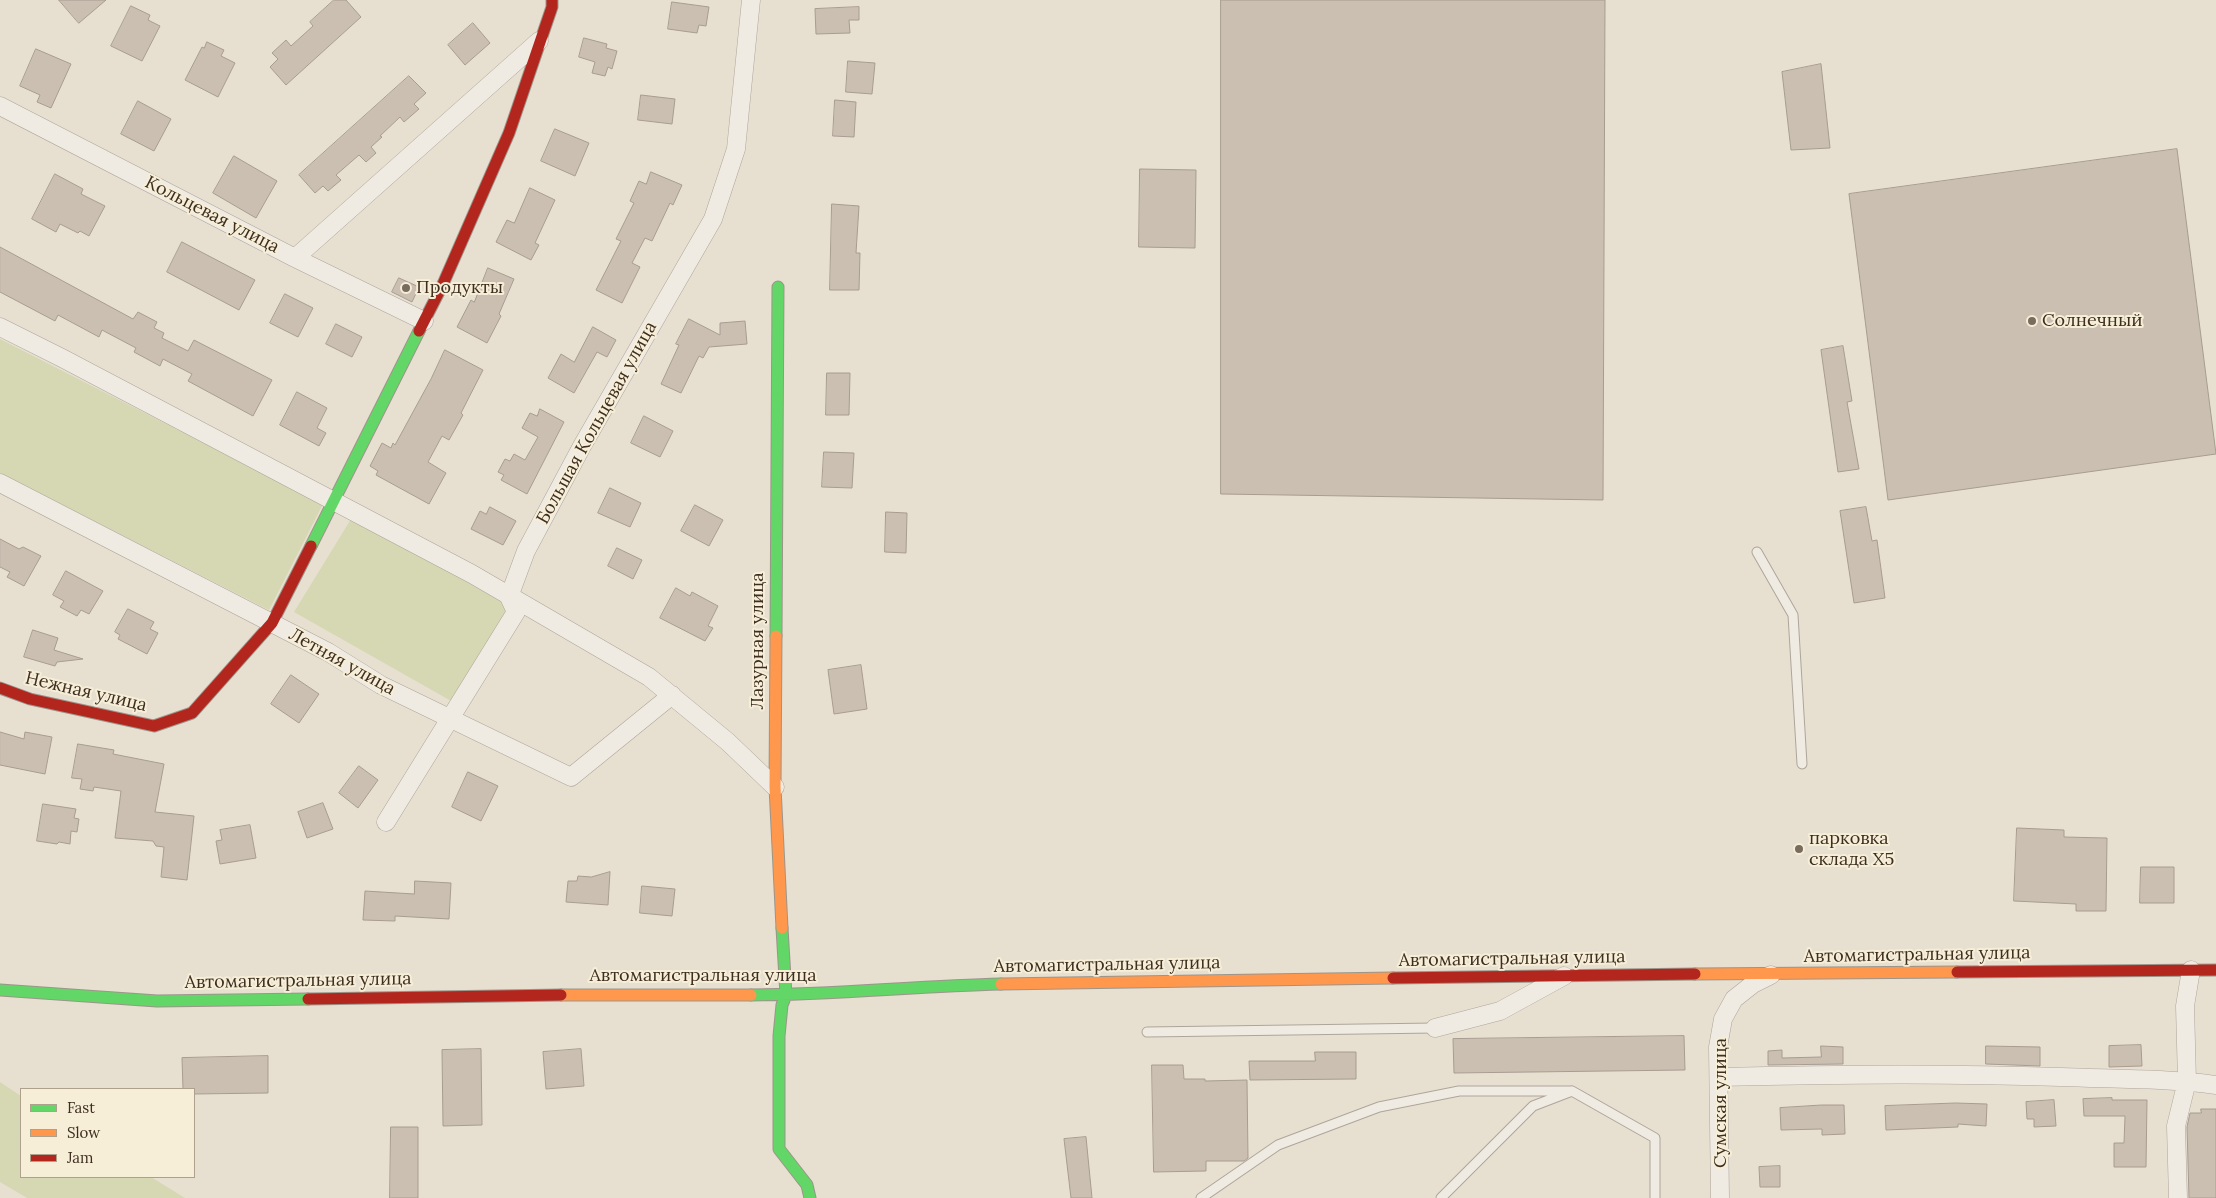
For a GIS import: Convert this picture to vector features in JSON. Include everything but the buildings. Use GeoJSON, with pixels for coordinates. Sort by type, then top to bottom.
{"type":"FeatureCollection","features":[{"type":"Feature","properties":{"kind":"street"},"geometry":{"type":"LineString","coordinates":[[272,623],[443,284],[509,133],[552,0]]}},
{"type":"Feature","properties":{"kind":"street","name":"Большая Кольцевая улица"},"geometry":{"type":"LineString","coordinates":[[386,822],[516,612],[509,597],[526,552],[582,446],[713,220],[736,149],[751,0]]}},
{"type":"Feature","properties":{"kind":"street"},"geometry":{"type":"LineString","coordinates":[[295,258],[539,41]]}},
{"type":"Feature","properties":{"kind":"street","name":"Кольцевая улица"},"geometry":{"type":"LineString","coordinates":[[0,106],[295,258],[424,320]]}},
{"type":"Feature","properties":{"kind":"street","name":"Лазурная улица"},"geometry":{"type":"LineString","coordinates":[[778,287],[775,786],[786,995],[782,1005],[779,1036],[779,1149],[807,1185],[810,1198]]}},
{"type":"Feature","properties":{"kind":"street"},"geometry":{"type":"LineString","coordinates":[[0,328],[62,358],[472,574],[649,677],[728,742],[775,786]]}},
{"type":"Feature","properties":{"kind":"street","name":"Летняя улица"},"geometry":{"type":"LineString","coordinates":[[0,483],[328,652],[381,685],[571,777],[672,695]]}},
{"type":"Feature","properties":{"kind":"street","name":"Нежная улица"},"geometry":{"type":"LineString","coordinates":[[0,688],[30,699],[154,726],[192,712],[272,623]]}},
{"type":"Feature","properties":{"kind":"street"},"geometry":{"type":"LineString","coordinates":[[2178,1198],[2176,1126],[2187,1081],[2185,1006],[2191,970]]}},
{"type":"Feature","properties":{"kind":"street","name":"Автомагистральная улица"},"geometry":{"type":"LineString","coordinates":[[0,990],[157,1001],[639,994],[786,995],[953,985],[1567,975],[2216,970]]}},
{"type":"Feature","properties":{"kind":"street","name":"Сумская улица"},"geometry":{"type":"LineString","coordinates":[[1720,1198],[1718,1047],[1723,1019],[1734,999],[1753,984],[1774,974]]}},
{"type":"Feature","properties":{"kind":"street"},"geometry":{"type":"LineString","coordinates":[[1435,1028],[1500,1011],[1567,975]]}},
{"type":"Feature","properties":{"kind":"street"},"geometry":{"type":"LineString","coordinates":[[1719,1077],[2031,1076],[2187,1081],[2216,1085]]}},
{"type":"Feature","properties":{"kind":"lane"},"geometry":{"type":"LineString","coordinates":[[1757,552],[1793,615],[1802,764]]}},
{"type":"Feature","properties":{"kind":"lane"},"geometry":{"type":"LineString","coordinates":[[1147,1032],[1435,1028]]}},
{"type":"Feature","properties":{"kind":"lane"},"geometry":{"type":"LineString","coordinates":[[1201,1198],[1278,1145],[1379,1106],[1459,1091],[1572,1091],[1655,1138],[1655,1198]]}},
{"type":"Feature","properties":{"kind":"lane"},"geometry":{"type":"LineString","coordinates":[[1441,1198],[1533,1106],[1572,1091]]}},
{"type":"Feature","properties":{"kind":"green space"},"geometry":{"type":"Polygon","coordinates":[[[0,339],[323,504],[269,610],[0,473],[0,339]]]}},
{"type":"Feature","properties":{"kind":"green space"},"geometry":{"type":"Polygon","coordinates":[[[351,519],[524,611],[460,706],[294,612],[351,519]]]}},
{"type":"Feature","properties":{"kind":"green space"},"geometry":{"type":"Polygon","coordinates":[[[0,1082],[20,1095],[20,1178],[153,1178],[185,1198],[27,1198],[0,1182],[0,1082]]]}},
{"type":"Feature","properties":{"kind":"traffic: fast"},"geometry":{"type":"LineString","coordinates":[[776,636],[778,287]]}},
{"type":"Feature","properties":{"kind":"traffic: fast"},"geometry":{"type":"LineString","coordinates":[[311,546],[419,331]]}},
{"type":"Feature","properties":{"kind":"traffic: fast"},"geometry":{"type":"LineString","coordinates":[[782,928],[786,995],[782,1005],[779,1036],[779,1149],[807,1185],[810,1198]]}},
{"type":"Feature","properties":{"kind":"traffic: fast"},"geometry":{"type":"LineString","coordinates":[[751,995],[813,994],[1001,984]]}},
{"type":"Feature","properties":{"kind":"traffic: fast"},"geometry":{"type":"LineString","coordinates":[[0,990],[157,1001],[308,999]]}},
{"type":"Feature","properties":{"kind":"traffic: slow"},"geometry":{"type":"LineString","coordinates":[[776,636],[775,787],[782,928]]}},
{"type":"Feature","properties":{"kind":"traffic: slow"},"geometry":{"type":"LineString","coordinates":[[1695,974],[1957,972]]}},
{"type":"Feature","properties":{"kind":"traffic: slow"},"geometry":{"type":"LineString","coordinates":[[1001,984],[1393,978]]}},
{"type":"Feature","properties":{"kind":"traffic: slow"},"geometry":{"type":"LineString","coordinates":[[561,995],[751,995]]}},
{"type":"Feature","properties":{"kind":"traffic: jam"},"geometry":{"type":"LineString","coordinates":[[419,331],[443,284],[509,133],[552,7],[552,0]]}},
{"type":"Feature","properties":{"kind":"traffic: jam"},"geometry":{"type":"LineString","coordinates":[[0,688],[30,699],[154,726],[192,713],[272,623],[311,546]]}},
{"type":"Feature","properties":{"kind":"traffic: jam"},"geometry":{"type":"LineString","coordinates":[[1957,972],[2216,970]]}},
{"type":"Feature","properties":{"kind":"traffic: jam"},"geometry":{"type":"LineString","coordinates":[[1393,978],[1695,974]]}},
{"type":"Feature","properties":{"kind":"traffic: jam"},"geometry":{"type":"LineString","coordinates":[[308,999],[561,995]]}},
{"type":"Feature","properties":{"kind":"place","name":"Продукты"},"geometry":{"type":"Point","coordinates":[406,288]}},
{"type":"Feature","properties":{"kind":"place","name":"Солнечный"},"geometry":{"type":"Point","coordinates":[2032,321]}},
{"type":"Feature","properties":{"kind":"place","name":"парковка склада X5"},"geometry":{"type":"Point","coordinates":[1799,849]}}]}
